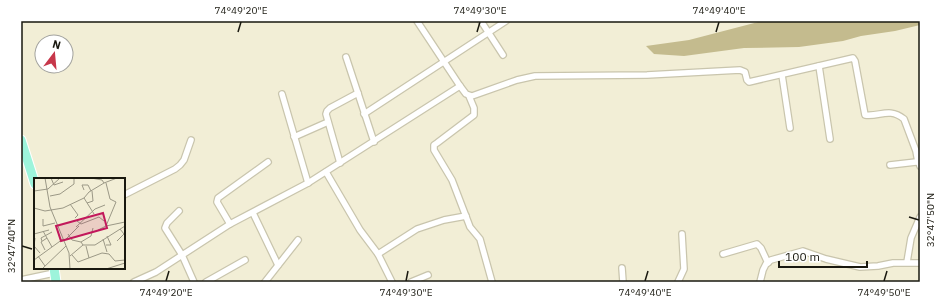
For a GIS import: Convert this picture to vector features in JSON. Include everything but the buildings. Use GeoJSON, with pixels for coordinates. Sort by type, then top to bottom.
{"type":"FeatureCollection","features":[{"type":"Feature","properties":{"kind":"main road"},"geometry":{"type":"LineString","coordinates":[[21,140],[34,181]]}},
{"type":"Feature","properties":{"kind":"street"},"geometry":{"type":"LineString","coordinates":[[417,21],[460,86],[469,96],[474,108],[475,112],[473,117],[437,143],[434,148],[435,153],[452,180],[470,227],[480,239],[492,282]]}},
{"type":"Feature","properties":{"kind":"street"},"geometry":{"type":"LineString","coordinates":[[481,21],[503,55]]}},
{"type":"Feature","properties":{"kind":"street"},"geometry":{"type":"LineString","coordinates":[[364,114],[506,21]]}},
{"type":"Feature","properties":{"kind":"street"},"geometry":{"type":"LineString","coordinates":[[346,57],[374,142]]}},
{"type":"Feature","properties":{"kind":"street"},"geometry":{"type":"LineString","coordinates":[[469,96],[475,96],[517,80],[534,76],[647,75],[740,70],[745,72],[749,82],[851,58],[854,59],[865,115],[887,112],[904,119],[916,151],[919,164],[890,165]]}},
{"type":"Feature","properties":{"kind":"street"},"geometry":{"type":"LineString","coordinates":[[819,66],[830,139]]}},
{"type":"Feature","properties":{"kind":"street"},"geometry":{"type":"LineString","coordinates":[[782,75],[790,128]]}},
{"type":"Feature","properties":{"kind":"street"},"geometry":{"type":"LineString","coordinates":[[134,282],[156,272],[230,224],[308,183],[460,86]]}},
{"type":"Feature","properties":{"kind":"street"},"geometry":{"type":"LineString","coordinates":[[340,163],[326,114],[327,111],[358,93]]}},
{"type":"Feature","properties":{"kind":"street"},"geometry":{"type":"LineString","coordinates":[[282,94],[308,183]]}},
{"type":"Feature","properties":{"kind":"street"},"geometry":{"type":"LineString","coordinates":[[294,137],[328,122]]}},
{"type":"Feature","properties":{"kind":"street"},"geometry":{"type":"LineString","coordinates":[[125,194],[180,165],[191,140]]}},
{"type":"Feature","properties":{"kind":"street"},"geometry":{"type":"LineString","coordinates":[[230,224],[217,202],[218,198],[268,162]]}},
{"type":"Feature","properties":{"kind":"street"},"geometry":{"type":"LineString","coordinates":[[326,172],[360,230],[378,254],[392,282]]}},
{"type":"Feature","properties":{"kind":"street"},"geometry":{"type":"LineString","coordinates":[[179,211],[167,223],[165,228],[182,255],[194,282]]}},
{"type":"Feature","properties":{"kind":"street"},"geometry":{"type":"LineString","coordinates":[[253,213],[278,265]]}},
{"type":"Feature","properties":{"kind":"street"},"geometry":{"type":"LineString","coordinates":[[378,254],[417,229],[444,220],[466,216]]}},
{"type":"Feature","properties":{"kind":"street"},"geometry":{"type":"LineString","coordinates":[[907,262],[912,238],[920,217]]}},
{"type":"Feature","properties":{"kind":"street"},"geometry":{"type":"LineString","coordinates":[[678,282],[684,269],[682,234]]}},
{"type":"Feature","properties":{"kind":"street"},"geometry":{"type":"LineString","coordinates":[[265,282],[298,240]]}},
{"type":"Feature","properties":{"kind":"street"},"geometry":{"type":"LineString","coordinates":[[723,254],[757,244],[762,248],[768,263]]}},
{"type":"Feature","properties":{"kind":"street"},"geometry":{"type":"LineString","coordinates":[[760,282],[763,270],[771,260],[803,251],[826,259],[860,267],[873,267],[907,262],[920,263]]}},
{"type":"Feature","properties":{"kind":"street"},"geometry":{"type":"LineString","coordinates":[[206,282],[245,260]]}},
{"type":"Feature","properties":{"kind":"street"},"geometry":{"type":"LineString","coordinates":[[622,268],[623,282]]}},
{"type":"Feature","properties":{"kind":"street"},"geometry":{"type":"LineString","coordinates":[[21,280],[54,274]]}},
{"type":"Feature","properties":{"kind":"street"},"geometry":{"type":"LineString","coordinates":[[411,282],[428,275]]}},
{"type":"Feature","properties":{"kind":"shaded area"},"geometry":{"type":"Polygon","coordinates":[[[762,21],[920,21],[920,25],[895,31],[861,36],[843,41],[799,47],[744,48],[684,56],[654,54],[646,46],[689,40],[762,21]]]}}]}
